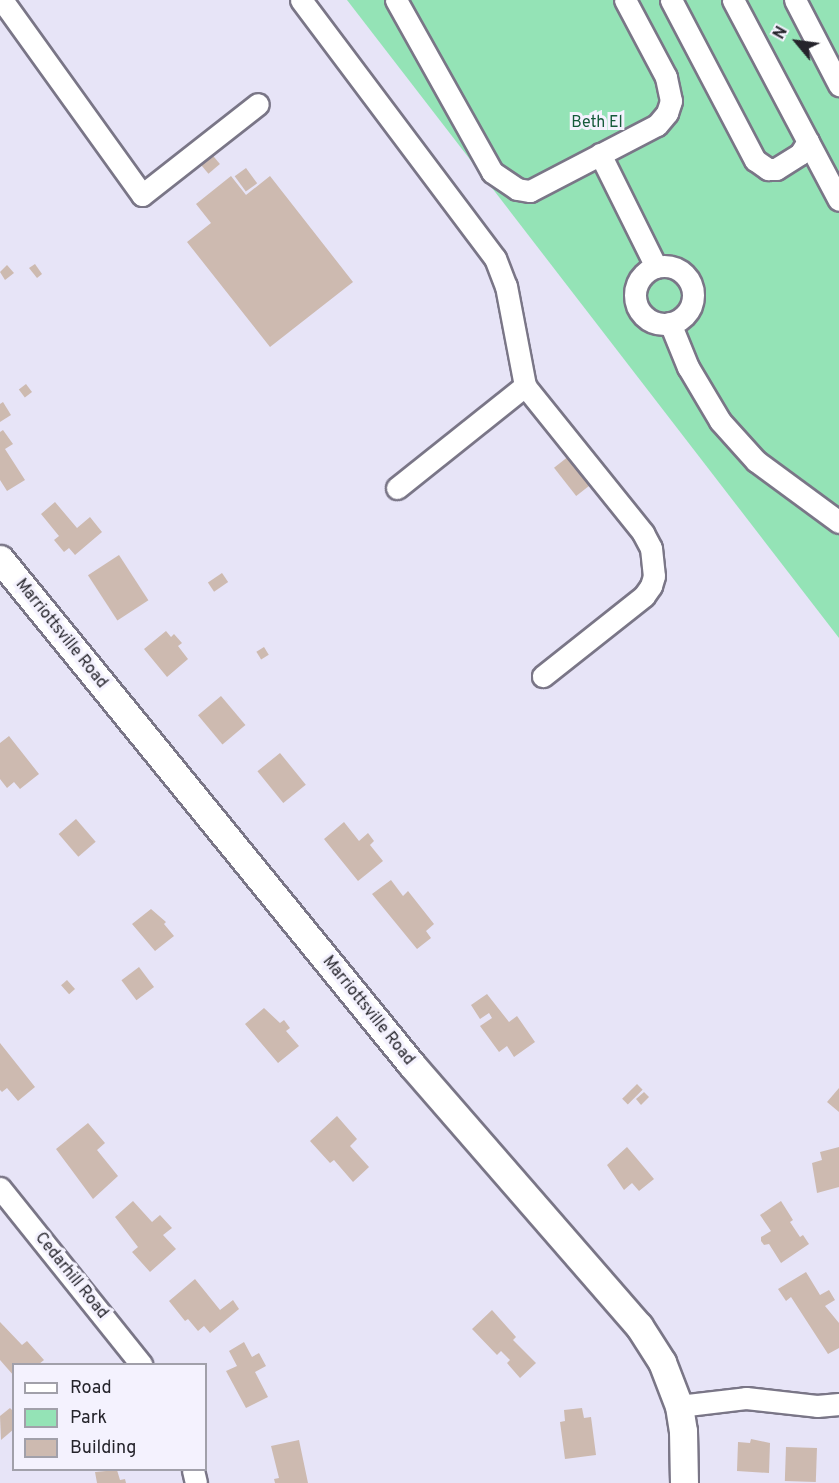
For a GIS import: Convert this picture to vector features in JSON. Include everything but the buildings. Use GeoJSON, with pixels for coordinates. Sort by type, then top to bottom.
{"type":"FeatureCollection","features":[{"type":"Feature","properties":{"kind":"main road","name":"Marriottsville Road"},"geometry":{"type":"LineString","coordinates":[[0,559],[412,1065],[639,1326],[662,1362],[680,1406],[684,1483]]}},
{"type":"Feature","properties":{"kind":"street"},"geometry":{"type":"LineString","coordinates":[[301,0],[495,258],[506,286],[525,386],[644,533],[654,563],[651,586],[644,596],[543,676]]}},
{"type":"Feature","properties":{"kind":"street"},"geometry":{"type":"LineString","coordinates":[[396,0],[492,172],[505,183],[517,189],[530,191],[657,125],[667,113],[671,101],[666,77],[625,0]]}},
{"type":"Feature","properties":{"kind":"street"},"geometry":{"type":"LineString","coordinates":[[671,0],[755,160],[768,169],[776,169],[800,154],[807,141]]}},
{"type":"Feature","properties":{"kind":"street"},"geometry":{"type":"LineString","coordinates":[[733,0],[839,200]]}},
{"type":"Feature","properties":{"kind":"street"},"geometry":{"type":"LineString","coordinates":[[795,0],[839,85]]}},
{"type":"Feature","properties":{"kind":"street"},"geometry":{"type":"LineString","coordinates":[[2,2],[142,195],[258,104]]}},
{"type":"Feature","properties":{"kind":"street"},"geometry":{"type":"LineString","coordinates":[[600,154],[656,267]]}},
{"type":"Feature","properties":{"kind":"street"},"geometry":{"type":"LineString","coordinates":[[669,266],[678,270],[691,285],[691,305],[686,314],[670,323],[650,320],[637,305],[637,285],[642,276],[656,267],[669,266]]}},
{"type":"Feature","properties":{"kind":"street"},"geometry":{"type":"LineString","coordinates":[[670,323],[703,394],[720,421],[756,461],[839,522]]}},
{"type":"Feature","properties":{"kind":"street"},"geometry":{"type":"LineString","coordinates":[[397,488],[525,386]]}},
{"type":"Feature","properties":{"kind":"street","name":"Cedarhill Road"},"geometry":{"type":"LineString","coordinates":[[0,1188],[139,1363]]}},
{"type":"Feature","properties":{"kind":"street"},"geometry":{"type":"LineString","coordinates":[[680,1406],[746,1398],[817,1406],[839,1404]]}},
{"type":"Feature","properties":{"kind":"green space","name":"Beth El"},"geometry":{"type":"Polygon","coordinates":[[[347,0],[839,0],[839,638],[347,0]]]}}]}
